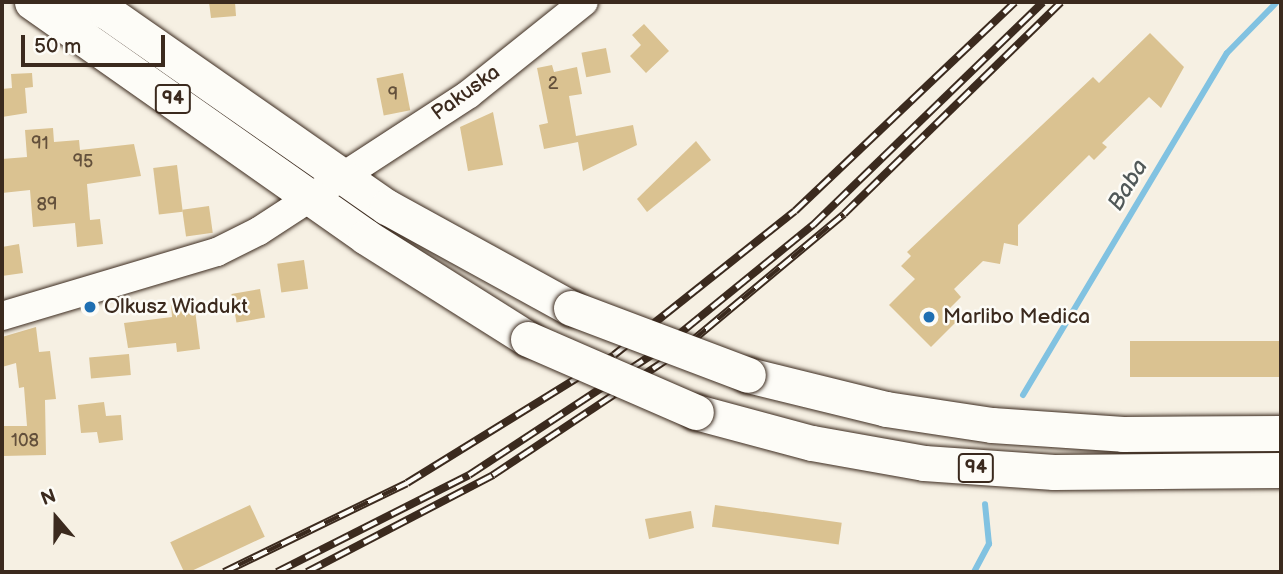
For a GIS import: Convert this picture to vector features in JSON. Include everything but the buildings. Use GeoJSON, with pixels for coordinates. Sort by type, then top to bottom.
{"type":"FeatureCollection","features":[{"type":"Feature","properties":{"kind":"main road","name":"94"},"geometry":{"type":"LineString","coordinates":[[32,2],[313,198],[528,339],[696,412],[812,443],[924,463],[1054,472],[1281,470]]}},
{"type":"Feature","properties":{"kind":"main road","name":"94"},"geometry":{"type":"LineString","coordinates":[[80,2],[107,12],[344,177],[466,254],[571,308],[748,375],[886,409],[992,425],[1100,433],[1281,433]]}},
{"type":"Feature","properties":{"kind":"street","name":"Pakuska"},"geometry":{"type":"LineString","coordinates":[[2,316],[217,251],[313,198],[469,94],[584,2]]}},
{"type":"Feature","properties":{"kind":"waterway","name":"Baba"},"geometry":{"type":"LineString","coordinates":[[1023,395],[1227,53],[1277,2]]}},
{"type":"Feature","properties":{"kind":"waterway","name":"Baba"},"geometry":{"type":"LineString","coordinates":[[974,572],[989,544],[985,504]]}},
{"type":"Feature","properties":{"kind":"railway"},"geometry":{"type":"LineString","coordinates":[[224,572],[407,483],[614,355],[795,211],[1015,2]]}},
{"type":"Feature","properties":{"kind":"railway"},"geometry":{"type":"LineString","coordinates":[[277,572],[469,475],[662,348],[813,225],[1043,2]]}},
{"type":"Feature","properties":{"kind":"railway"},"geometry":{"type":"LineString","coordinates":[[307,572],[493,475],[681,350],[844,214],[1061,2]]}},
{"type":"Feature","properties":{"kind":"place","name":"Olkusz Wiadukt"},"geometry":{"type":"Point","coordinates":[90,307]}},
{"type":"Feature","properties":{"kind":"place","name":"Marlibo Medica"},"geometry":{"type":"Point","coordinates":[929,317]}}]}
